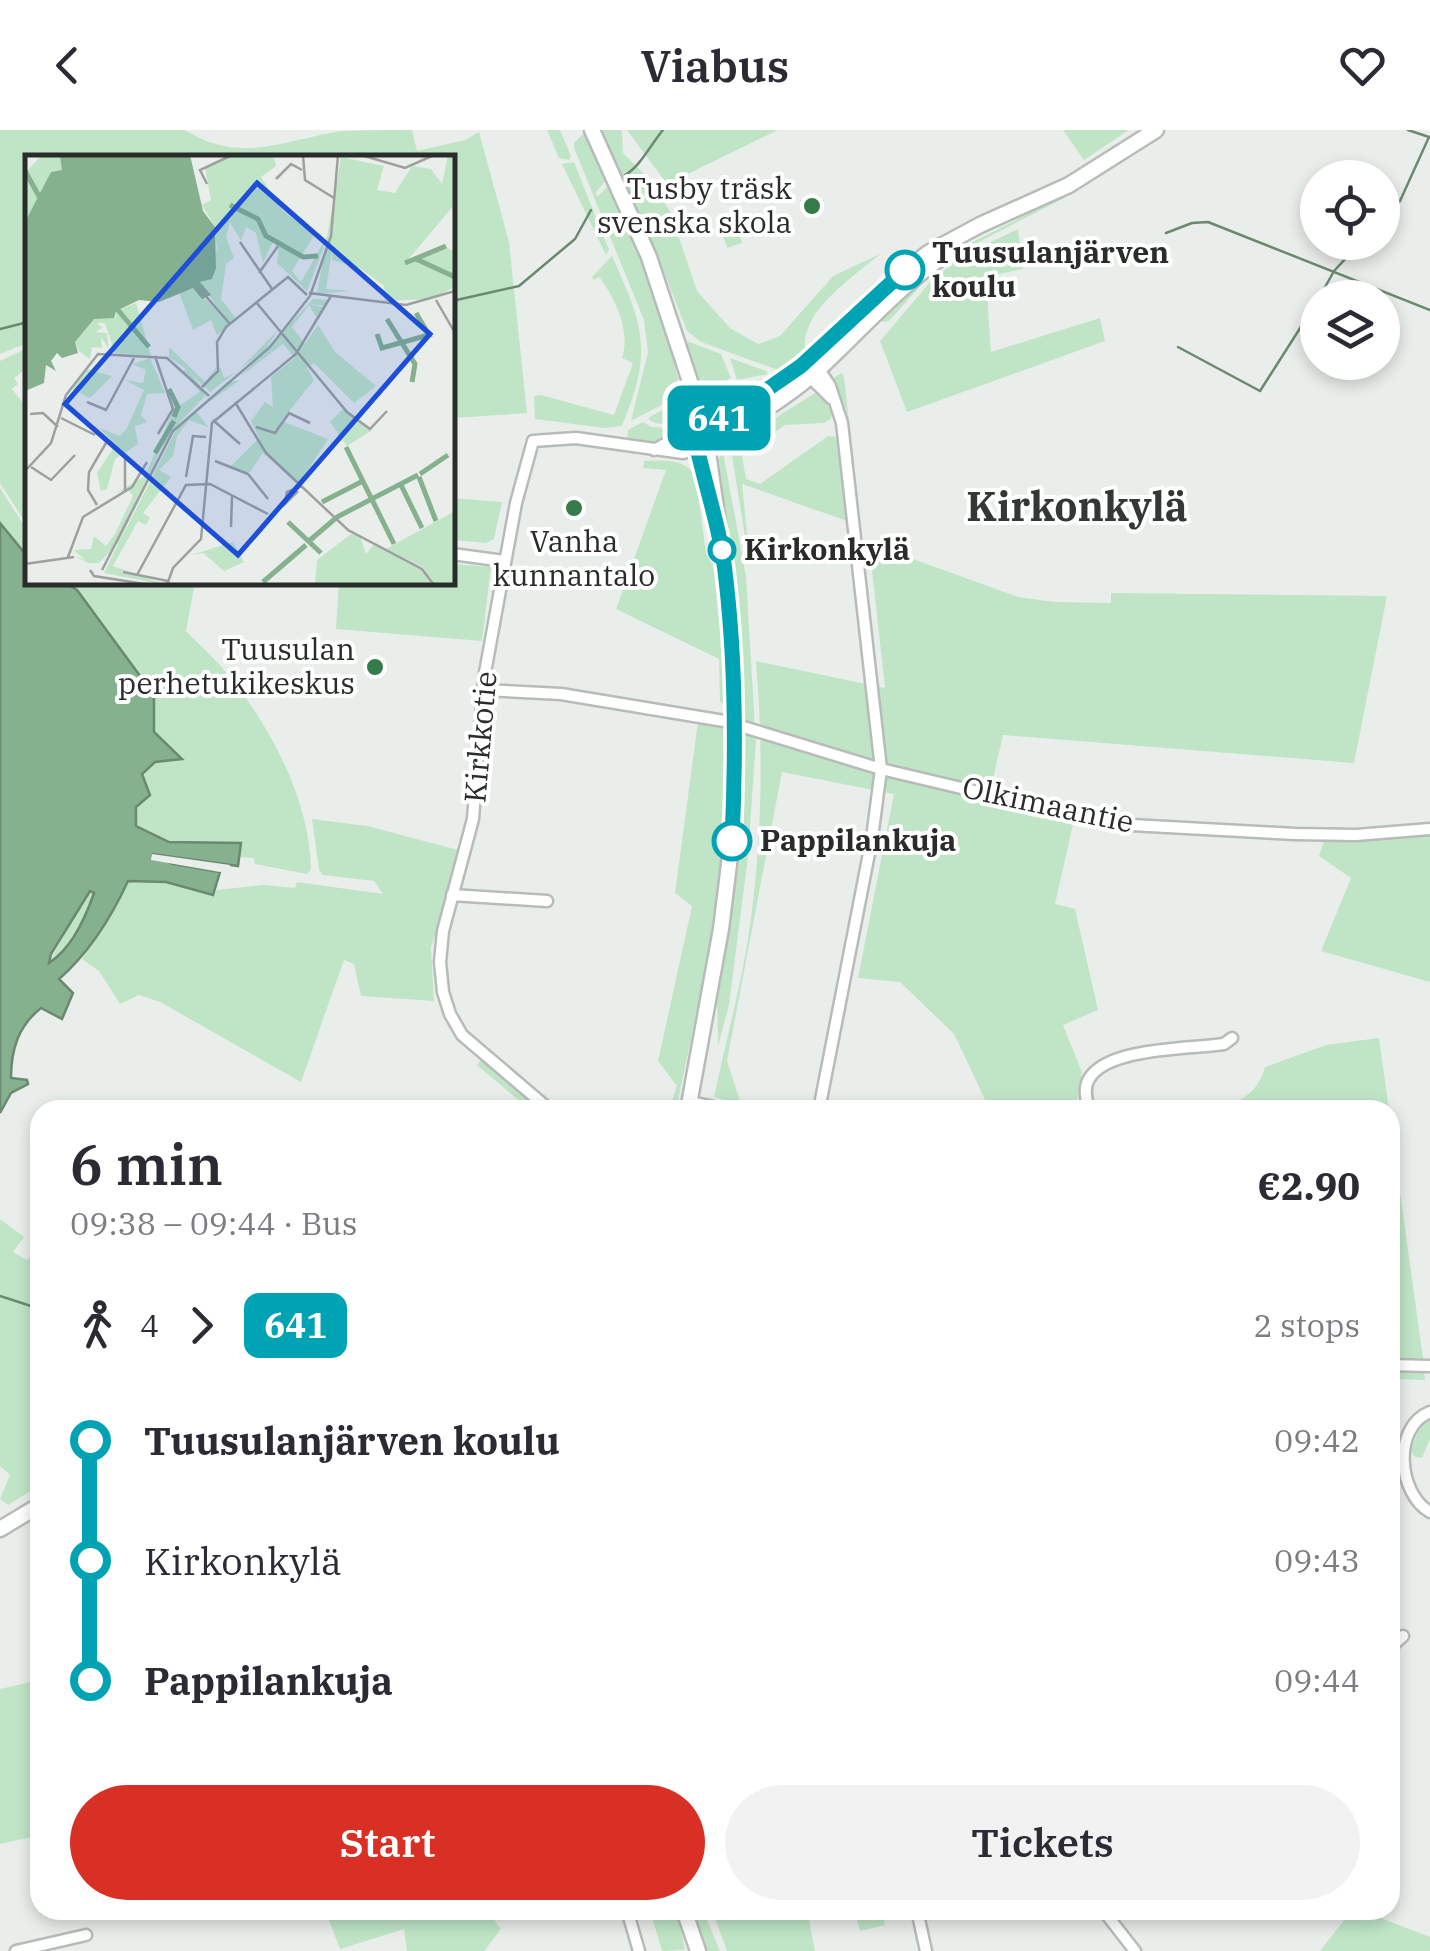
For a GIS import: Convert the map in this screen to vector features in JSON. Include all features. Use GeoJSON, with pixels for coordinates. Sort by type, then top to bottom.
{"type":"FeatureCollection","features":[{"type":"Feature","properties":{"kind":"main road"},"geometry":{"type":"LineString","coordinates":[[592,130],[649,257],[684,369],[703,446],[726,578],[734,725],[732,840],[722,929],[690,1100]]}},
{"type":"Feature","properties":{"kind":"main road"},"geometry":{"type":"LineString","coordinates":[[703,446],[810,368],[905,270],[980,225],[1069,185],[1156,130]]}},
{"type":"Feature","properties":{"kind":"main road"},"geometry":{"type":"LineString","coordinates":[[699,427],[810,368]]}},
{"type":"Feature","properties":{"kind":"main road"},"geometry":{"type":"LineString","coordinates":[[0,1528],[30,1511]]}},
{"type":"Feature","properties":{"kind":"main road"},"geometry":{"type":"LineString","coordinates":[[687,1920],[698,1951]]}},
{"type":"Feature","properties":{"kind":"street"},"geometry":{"type":"LineString","coordinates":[[810,368],[836,403],[842,424],[881,769],[872,838],[821,1100]]}},
{"type":"Feature","properties":{"kind":"street"},"geometry":{"type":"LineString","coordinates":[[652,451],[699,427]]}},
{"type":"Feature","properties":{"kind":"street","name":"Kirkkotie"},"geometry":{"type":"LineString","coordinates":[[538,1100],[462,1035],[443,992],[440,962],[443,931],[473,820],[484,690],[504,561],[533,440],[576,438],[683,454],[703,446]]}},
{"type":"Feature","properties":{"kind":"street"},"geometry":{"type":"LineString","coordinates":[[455,554],[504,561]]}},
{"type":"Feature","properties":{"kind":"street"},"geometry":{"type":"LineString","coordinates":[[484,690],[561,694],[734,725]]}},
{"type":"Feature","properties":{"kind":"street","name":"Olkimaantie"},"geometry":{"type":"LineString","coordinates":[[734,725],[881,769],[1113,824],[1356,835],[1430,829]]}},
{"type":"Feature","properties":{"kind":"street"},"geometry":{"type":"LineString","coordinates":[[452,895],[547,902]]}},
{"type":"Feature","properties":{"kind":"street"},"geometry":{"type":"LineString","coordinates":[[1087,1100],[1090,1076],[1102,1066],[1145,1052],[1224,1044],[1232,1038]]}},
{"type":"Feature","properties":{"kind":"street"},"geometry":{"type":"LineString","coordinates":[[1400,1365],[1430,1366]]}},
{"type":"Feature","properties":{"kind":"street"},"geometry":{"type":"LineString","coordinates":[[1430,1412],[1417,1418],[1403,1456],[1413,1497],[1430,1512]]}},
{"type":"Feature","properties":{"kind":"street"},"geometry":{"type":"LineString","coordinates":[[1400,1639],[1403,1636]]}},
{"type":"Feature","properties":{"kind":"street"},"geometry":{"type":"LineString","coordinates":[[630,1920],[639,1951]]}},
{"type":"Feature","properties":{"kind":"street"},"geometry":{"type":"LineString","coordinates":[[919,1920],[926,1951]]}},
{"type":"Feature","properties":{"kind":"street"},"geometry":{"type":"LineString","coordinates":[[1110,1920],[1135,1951]]}},
{"type":"Feature","properties":{"kind":"street"},"geometry":{"type":"LineString","coordinates":[[16,1951],[86,1936]]}},
{"type":"Feature","properties":{"kind":"shaded area"},"geometry":{"type":"Polygon","coordinates":[[[0,130],[185,130],[205,140],[244,148],[342,131],[412,130],[417,151],[465,140],[479,132],[509,242],[527,413],[455,418],[455,155],[25,155],[25,344],[0,354],[0,130]]]}},
{"type":"Feature","properties":{"kind":"shaded area"},"geometry":{"type":"Polygon","coordinates":[[[547,130],[560,130],[571,156],[569,160],[559,158],[547,130]]]}},
{"type":"Feature","properties":{"kind":"shaded area"},"geometry":{"type":"Polygon","coordinates":[[[600,130],[622,130],[623,153],[670,211],[697,291],[730,328],[758,344],[780,336],[833,276],[880,254],[830,296],[811,322],[805,349],[778,370],[701,342],[687,331],[600,130]]]}},
{"type":"Feature","properties":{"kind":"shaded area"},"geometry":{"type":"Polygon","coordinates":[[[627,130],[778,130],[667,184],[627,130]]]}},
{"type":"Feature","properties":{"kind":"shaded area"},"geometry":{"type":"Polygon","coordinates":[[[1063,130],[1129,130],[1084,160],[1063,130]]]}},
{"type":"Feature","properties":{"kind":"shaded area"},"geometry":{"type":"Polygon","coordinates":[[[584,133],[607,179],[596,192],[597,197],[609,185],[657,307],[678,378],[682,428],[648,418],[678,401],[677,397],[631,421],[648,352],[644,320],[574,148],[584,133]]]}},
{"type":"Feature","properties":{"kind":"shaded area"},"geometry":{"type":"Polygon","coordinates":[[[574,162],[609,250],[606,255],[562,164],[574,162]]]}},
{"type":"Feature","properties":{"kind":"shaded area"},"geometry":{"type":"Polygon","coordinates":[[[1066,197],[973,245],[931,274],[889,321],[877,318],[929,271],[971,243],[1066,197]]]}},
{"type":"Feature","properties":{"kind":"shaded area"},"geometry":{"type":"Polygon","coordinates":[[[734,218],[742,243],[727,248],[719,223],[734,218]]]}},
{"type":"Feature","properties":{"kind":"shaded area"},"geometry":{"type":"Polygon","coordinates":[[[1018,229],[1023,269],[986,277],[991,352],[1100,318],[1105,341],[907,412],[880,341],[932,280],[963,255],[1018,229]]]}},
{"type":"Feature","properties":{"kind":"shaded area"},"geometry":{"type":"Polygon","coordinates":[[[612,256],[641,340],[638,378],[622,426],[605,428],[535,419],[534,396],[541,395],[614,415],[633,363],[622,358],[623,326],[611,294],[599,277],[592,277],[612,256]]]}},
{"type":"Feature","properties":{"kind":"shaded area"},"geometry":{"type":"Polygon","coordinates":[[[687,341],[721,354],[731,378],[703,393],[758,382],[714,406],[702,395],[698,386],[687,341]]]}},
{"type":"Feature","properties":{"kind":"shaded area"},"geometry":{"type":"Polygon","coordinates":[[[25,349],[25,370],[14,378],[18,384],[12,389],[25,402],[25,522],[0,483],[0,361],[25,349]]]}},
{"type":"Feature","properties":{"kind":"shaded area"},"geometry":{"type":"Polygon","coordinates":[[[730,358],[766,371],[768,374],[737,380],[730,358]]]}},
{"type":"Feature","properties":{"kind":"shaded area"},"geometry":{"type":"Polygon","coordinates":[[[842,373],[844,377],[861,526],[847,411],[833,378],[842,373]]]}},
{"type":"Feature","properties":{"kind":"shaded area"},"geometry":{"type":"Polygon","coordinates":[[[815,393],[821,395],[832,412],[831,419],[824,423],[785,425],[742,456],[746,479],[760,484],[828,436],[836,437],[847,521],[742,484],[751,573],[731,450],[735,443],[815,393]]]}},
{"type":"Feature","properties":{"kind":"shaded area"},"geometry":{"type":"Polygon","coordinates":[[[643,422],[651,427],[672,428],[677,433],[657,443],[627,443],[628,430],[643,422]]]}},
{"type":"Feature","properties":{"kind":"shaded area"},"geometry":{"type":"Polygon","coordinates":[[[722,447],[746,576],[755,730],[744,727],[741,718],[740,626],[719,460],[722,447]]]}},
{"type":"Feature","properties":{"kind":"shaded area"},"geometry":{"type":"Polygon","coordinates":[[[644,461],[680,463],[696,477],[706,554],[720,586],[726,707],[720,701],[719,659],[616,609],[666,470],[643,468],[644,461]]]}},
{"type":"Feature","properties":{"kind":"shaded area"},"geometry":{"type":"Polygon","coordinates":[[[0,488],[25,527],[25,554],[0,523],[0,488]]]}},
{"type":"Feature","properties":{"kind":"shaded area"},"geometry":{"type":"Polygon","coordinates":[[[455,498],[502,502],[494,539],[486,543],[455,540],[455,498]]]}},
{"type":"Feature","properties":{"kind":"shaded area"},"geometry":{"type":"Polygon","coordinates":[[[0,523],[25,554],[25,585],[68,585],[77,590],[154,695],[154,732],[182,759],[155,762],[142,774],[150,795],[136,807],[136,826],[169,842],[241,843],[238,866],[152,854],[173,864],[220,872],[213,895],[166,882],[128,881],[99,934],[59,979],[73,993],[62,1019],[41,1008],[21,1031],[14,1048],[11,1078],[27,1080],[28,1084],[11,1093],[0,1113],[0,523]],[[90,891],[49,963],[64,950],[94,893],[90,891]]]}},
{"type":"Feature","properties":{"kind":"shaded area"},"geometry":{"type":"Polygon","coordinates":[[[869,543],[1018,597],[1054,602],[1111,603],[1111,593],[1387,596],[1354,763],[1003,735],[989,796],[1074,820],[1055,904],[1075,909],[1098,1010],[1063,1025],[1082,1072],[1077,1100],[985,1100],[954,1034],[900,982],[858,978],[894,794],[782,772],[727,1061],[740,1100],[714,1097],[747,946],[756,875],[761,768],[756,661],[885,688],[869,543]]]}},
{"type":"Feature","properties":{"kind":"shaded area"},"geometry":{"type":"Polygon","coordinates":[[[455,564],[491,567],[482,641],[336,629],[339,585],[455,585],[455,564]]]}},
{"type":"Feature","properties":{"kind":"shaded area"},"geometry":{"type":"Polygon","coordinates":[[[69,585],[195,585],[186,631],[229,676],[274,742],[304,818],[311,870],[307,874],[239,857],[240,843],[169,842],[136,826],[141,774],[155,762],[181,758],[154,732],[154,695],[77,590],[69,585]]]}},
{"type":"Feature","properties":{"kind":"shaded area"},"geometry":{"type":"Polygon","coordinates":[[[698,722],[723,727],[726,731],[721,881],[678,1100],[672,1100],[677,1086],[658,1061],[692,906],[675,893],[698,722]]]}},
{"type":"Feature","properties":{"kind":"shaded area"},"geometry":{"type":"Polygon","coordinates":[[[743,733],[756,741],[749,840],[742,840],[739,820],[743,733]]]}},
{"type":"Feature","properties":{"kind":"shaded area"},"geometry":{"type":"Polygon","coordinates":[[[312,819],[367,826],[466,852],[431,947],[434,1001],[361,996],[354,964],[344,960],[301,1082],[160,1002],[139,995],[120,1004],[99,971],[82,959],[117,906],[128,880],[166,882],[212,895],[216,890],[263,885],[295,888],[297,882],[383,894],[374,881],[323,875],[312,819]]]}},
{"type":"Feature","properties":{"kind":"shaded area"},"geometry":{"type":"Polygon","coordinates":[[[1430,832],[1430,982],[1321,951],[1351,878],[1319,856],[1325,838],[1430,832]]]}},
{"type":"Feature","properties":{"kind":"shaded area"},"geometry":{"type":"Polygon","coordinates":[[[742,845],[749,849],[729,1005],[718,1046],[717,997],[742,845]]]}},
{"type":"Feature","properties":{"kind":"shaded area"},"geometry":{"type":"Polygon","coordinates":[[[89,890],[95,893],[81,922],[49,963],[89,890]]]}},
{"type":"Feature","properties":{"kind":"shaded area"},"geometry":{"type":"Polygon","coordinates":[[[1379,1038],[1388,1100],[1240,1100],[1254,1089],[1265,1067],[1326,1045],[1379,1038]]]}},
{"type":"Feature","properties":{"kind":"shaded area"},"geometry":{"type":"Polygon","coordinates":[[[481,1060],[528,1100],[518,1100],[477,1065],[481,1060]]]}},
{"type":"Feature","properties":{"kind":"shaded area"},"geometry":{"type":"Polygon","coordinates":[[[1400,1192],[1423,1358],[1425,1380],[1400,1379],[1400,1192]]]}},
{"type":"Feature","properties":{"kind":"shaded area"},"geometry":{"type":"Polygon","coordinates":[[[0,1219],[24,1237],[13,1252],[27,1260],[30,1257],[30,1491],[8,1505],[0,1499],[10,1475],[0,1466],[0,1219]]]}},
{"type":"Feature","properties":{"kind":"shaded area"},"geometry":{"type":"Polygon","coordinates":[[[1430,1416],[1430,1439],[1422,1458],[1415,1457],[1411,1451],[1420,1425],[1430,1416]]]}},
{"type":"Feature","properties":{"kind":"shaded area"},"geometry":{"type":"Polygon","coordinates":[[[30,1682],[30,1837],[0,1844],[0,1689],[30,1682]]]}},
{"type":"Feature","properties":{"kind":"shaded area"},"geometry":{"type":"Polygon","coordinates":[[[329,1920],[494,1920],[501,1929],[484,1951],[407,1951],[404,1929],[340,1949],[329,1920]]]}},
{"type":"Feature","properties":{"kind":"shaded area"},"geometry":{"type":"Polygon","coordinates":[[[653,1920],[679,1920],[685,1950],[662,1951],[653,1920]]]}},
{"type":"Feature","properties":{"kind":"shaded area"},"geometry":{"type":"Polygon","coordinates":[[[695,1920],[707,1920],[720,1951],[706,1951],[695,1920]]]}},
{"type":"Feature","properties":{"kind":"shaded area"},"geometry":{"type":"Polygon","coordinates":[[[716,1920],[809,1920],[815,1951],[727,1951],[716,1920]]]}},
{"type":"Feature","properties":{"kind":"shaded area"},"geometry":{"type":"Polygon","coordinates":[[[857,1920],[884,1920],[885,1925],[860,1931],[857,1920]]]}},
{"type":"Feature","properties":{"kind":"shaded area"},"geometry":{"type":"Polygon","coordinates":[[[1344,1920],[1386,1920],[1430,1937],[1430,1951],[1320,1951],[1344,1920]]]}},
{"type":"Feature","properties":{"kind":"pier"},"geometry":{"type":"Polygon","coordinates":[[[152,854],[230,865],[229,870],[220,872],[151,860],[152,854]]]}},
{"type":"Feature","properties":{"kind":"waterway"},"geometry":{"type":"LineString","coordinates":[[625,175],[663,130]]}},
{"type":"Feature","properties":{"kind":"waterway"},"geometry":{"type":"LineString","coordinates":[[1400,201],[1429,137],[1408,130]]}},
{"type":"Feature","properties":{"kind":"waterway"},"geometry":{"type":"LineString","coordinates":[[455,300],[519,286],[575,239],[591,210]]}},
{"type":"Feature","properties":{"kind":"waterway"},"geometry":{"type":"LineString","coordinates":[[1166,233],[1192,223],[1208,222],[1430,310]]}},
{"type":"Feature","properties":{"kind":"waterway"},"geometry":{"type":"LineString","coordinates":[[1329,280],[1344,260]]}},
{"type":"Feature","properties":{"kind":"waterway"},"geometry":{"type":"LineString","coordinates":[[0,329],[25,323]]}},
{"type":"Feature","properties":{"kind":"waterway"},"geometry":{"type":"LineString","coordinates":[[1178,347],[1260,391],[1300,328]]}},
{"type":"Feature","properties":{"kind":"waterway"},"geometry":{"type":"LineString","coordinates":[[0,1296],[30,1306]]}},
{"type":"Feature","properties":{"kind":"bus line","name":"641"},"geometry":{"type":"LineString","coordinates":[[732,841],[734,706],[726,578],[714,507],[693,430],[749,402],[801,366],[905,270]]}},
{"type":"Feature","properties":{"kind":"place","name":"Tusby träsk svenska skola"},"geometry":{"type":"Point","coordinates":[812,206]}},
{"type":"Feature","properties":{"kind":"place","name":"Tuusulanjärven koulu"},"geometry":{"type":"Point","coordinates":[905,270]}},
{"type":"Feature","properties":{"kind":"place","name":"Vanha kunnantalo"},"geometry":{"type":"Point","coordinates":[574,508]}},
{"type":"Feature","properties":{"kind":"place","name":"Kirkonkylä"},"geometry":{"type":"Point","coordinates":[722,550]}},
{"type":"Feature","properties":{"kind":"place","name":"Tuusulan perhetukikeskus"},"geometry":{"type":"Point","coordinates":[375,667]}},
{"type":"Feature","properties":{"kind":"place","name":"Pappilankuja"},"geometry":{"type":"Point","coordinates":[732,841]}},
{"type":"Feature","properties":{"kind":"district","name":"Kirkonkylä"},"geometry":{"type":"Point","coordinates":[1077,507]}}]}
